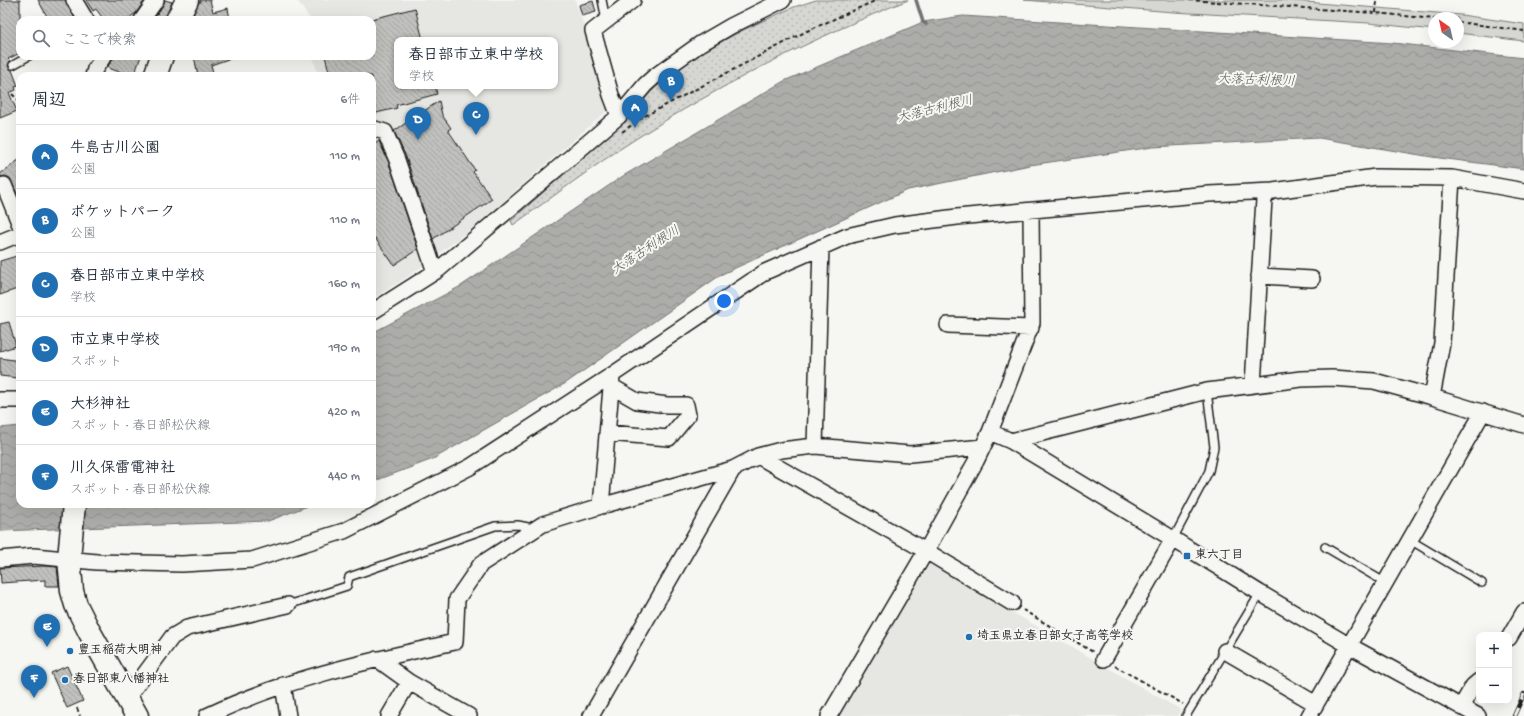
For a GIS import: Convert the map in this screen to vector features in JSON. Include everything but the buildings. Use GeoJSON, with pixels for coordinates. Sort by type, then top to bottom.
{"type":"FeatureCollection","features":[{"type":"Feature","properties":{"kind":"main road"},"geometry":{"type":"LineString","coordinates":[[179,16],[187,0]]}},
{"type":"Feature","properties":{"kind":"main road"},"geometry":{"type":"LineString","coordinates":[[156,72],[161,60]]}},
{"type":"Feature","properties":{"kind":"main road"},"geometry":{"type":"LineString","coordinates":[[74,508],[69,554],[72,591],[76,605],[85,625],[132,707]]}},
{"type":"Feature","properties":{"kind":"street"},"geometry":{"type":"LineString","coordinates":[[74,0],[84,16]]}},
{"type":"Feature","properties":{"kind":"street"},"geometry":{"type":"LineString","coordinates":[[145,16],[156,0]]}},
{"type":"Feature","properties":{"kind":"street"},"geometry":{"type":"LineString","coordinates":[[619,116],[611,96],[592,31],[633,0]]}},
{"type":"Feature","properties":{"kind":"street"},"geometry":{"type":"LineString","coordinates":[[376,310],[435,272],[619,116],[645,85],[700,44],[731,26],[783,0]]}},
{"type":"Feature","properties":{"kind":"street"},"geometry":{"type":"LineString","coordinates":[[94,72],[101,60]]}},
{"type":"Feature","properties":{"kind":"street"},"geometry":{"type":"LineString","coordinates":[[376,129],[385,132],[397,160],[435,272]]}},
{"type":"Feature","properties":{"kind":"street"},"geometry":{"type":"LineString","coordinates":[[0,559],[69,554],[97,562],[182,564],[252,560],[344,531],[470,467],[612,381],[765,272],[847,236],[895,225],[957,217],[1209,194],[1269,192],[1376,178],[1452,178],[1524,191]]}},
{"type":"Feature","properties":{"kind":"street"},"geometry":{"type":"LineString","coordinates":[[1432,397],[1442,343],[1452,178]]}},
{"type":"Feature","properties":{"kind":"street"},"geometry":{"type":"LineString","coordinates":[[4,185],[16,215]]}},
{"type":"Feature","properties":{"kind":"street"},"geometry":{"type":"LineString","coordinates":[[1253,385],[1264,198],[1269,192]]}},
{"type":"Feature","properties":{"kind":"street"},"geometry":{"type":"LineString","coordinates":[[829,716],[926,551],[990,432],[1032,323],[1031,210]]}},
{"type":"Feature","properties":{"kind":"street"},"geometry":{"type":"LineString","coordinates":[[0,242],[16,236]]}},
{"type":"Feature","properties":{"kind":"street"},"geometry":{"type":"LineString","coordinates":[[815,446],[821,247]]}},
{"type":"Feature","properties":{"kind":"street"},"geometry":{"type":"LineString","coordinates":[[1259,276],[1312,279]]}},
{"type":"Feature","properties":{"kind":"street"},"geometry":{"type":"LineString","coordinates":[[948,325],[1031,328]]}},
{"type":"Feature","properties":{"kind":"street"},"geometry":{"type":"LineString","coordinates":[[1011,441],[1207,391],[1301,379],[1332,378],[1374,381],[1524,425]]}},
{"type":"Feature","properties":{"kind":"street"},"geometry":{"type":"LineString","coordinates":[[601,506],[612,381]]}},
{"type":"Feature","properties":{"kind":"street"},"geometry":{"type":"LineString","coordinates":[[607,433],[669,438],[688,415],[686,405],[667,405],[637,401],[612,381]]}},
{"type":"Feature","properties":{"kind":"street"},"geometry":{"type":"LineString","coordinates":[[0,400],[16,400]]}},
{"type":"Feature","properties":{"kind":"street"},"geometry":{"type":"LineString","coordinates":[[1225,651],[1313,710],[1483,412]]}},
{"type":"Feature","properties":{"kind":"street"},"geometry":{"type":"LineString","coordinates":[[990,432],[1011,441],[1173,538],[1260,593],[1350,646],[1478,716]]}},
{"type":"Feature","properties":{"kind":"street"},"geometry":{"type":"LineString","coordinates":[[207,716],[255,694],[316,674],[454,642],[457,599],[481,564],[543,524],[733,468],[758,456],[781,450],[815,446],[910,454],[983,447]]}},
{"type":"Feature","properties":{"kind":"street"},"geometry":{"type":"LineString","coordinates":[[758,456],[926,551],[1012,603]]}},
{"type":"Feature","properties":{"kind":"street"},"geometry":{"type":"LineString","coordinates":[[591,716],[733,468]]}},
{"type":"Feature","properties":{"kind":"street"},"geometry":{"type":"LineString","coordinates":[[1104,659],[1173,538]]}},
{"type":"Feature","properties":{"kind":"street"},"geometry":{"type":"LineString","coordinates":[[132,707],[172,636],[187,628],[288,605]]}},
{"type":"Feature","properties":{"kind":"street"},"geometry":{"type":"LineString","coordinates":[[1512,633],[1524,612]]}},
{"type":"Feature","properties":{"kind":"street"},"geometry":{"type":"LineString","coordinates":[[378,659],[409,682],[469,716]]}},
{"type":"Feature","properties":{"kind":"street"},"geometry":{"type":"LineString","coordinates":[[389,716],[409,682]]}},
{"type":"Feature","properties":{"kind":"street"},"geometry":{"type":"LineString","coordinates":[[1461,707],[1476,684]]}},
{"type":"Feature","properties":{"kind":"street"},"geometry":{"type":"LineString","coordinates":[[283,685],[288,716]]}},
{"type":"Feature","properties":{"kind":"lane"},"geometry":{"type":"LineString","coordinates":[[602,0],[606,20]]}},
{"type":"Feature","properties":{"kind":"lane"},"geometry":{"type":"LineString","coordinates":[[13,65],[22,60]]}},
{"type":"Feature","properties":{"kind":"lane"},"geometry":{"type":"LineString","coordinates":[[1173,538],[1209,471],[1214,447],[1207,391]]}},
{"type":"Feature","properties":{"kind":"lane"},"geometry":{"type":"LineString","coordinates":[[288,605],[347,586],[349,577],[494,526],[518,525],[536,529]]}},
{"type":"Feature","properties":{"kind":"lane"},"geometry":{"type":"LineString","coordinates":[[1410,540],[1482,583]]}},
{"type":"Feature","properties":{"kind":"lane"},"geometry":{"type":"LineString","coordinates":[[1325,547],[1386,583]]}},
{"type":"Feature","properties":{"kind":"lane"},"geometry":{"type":"LineString","coordinates":[[1186,716],[1260,593]]}},
{"type":"Feature","properties":{"kind":"path"},"geometry":{"type":"LineString","coordinates":[[620,134],[643,117],[793,38],[877,0]]}},
{"type":"Feature","properties":{"kind":"path"},"geometry":{"type":"LineString","coordinates":[[1189,0],[1234,1],[1428,18]]}},
{"type":"Feature","properties":{"kind":"path"},"geometry":{"type":"LineString","coordinates":[[1376,13],[1377,0]]}},
{"type":"Feature","properties":{"kind":"path"},"geometry":{"type":"LineString","coordinates":[[1464,23],[1524,31]]}},
{"type":"Feature","properties":{"kind":"path"},"geometry":{"type":"LineString","coordinates":[[12,94],[16,98]]}},
{"type":"Feature","properties":{"kind":"path"},"geometry":{"type":"LineString","coordinates":[[77,708],[80,716]]}},
{"type":"Feature","properties":{"kind":"shaded area"},"geometry":{"type":"Polygon","coordinates":[[[297,0],[575,0],[582,21],[587,29],[610,108],[474,227],[409,276],[376,297],[376,72],[318,72],[313,60],[376,60],[376,16],[308,16],[297,0]]]}},
{"type":"Feature","properties":{"kind":"shaded area"},"geometry":{"type":"Polygon","coordinates":[[[816,0],[908,0],[802,46],[700,100],[619,150],[513,225],[511,221],[630,115],[656,87],[697,55],[743,30],[794,7],[816,0]]]}},
{"type":"Feature","properties":{"kind":"shaded area"},"geometry":{"type":"Polygon","coordinates":[[[1024,0],[1282,0],[1428,12],[1428,29],[1369,23],[1173,12],[1024,0]]]}},
{"type":"Feature","properties":{"kind":"shaded area"},"geometry":{"type":"Polygon","coordinates":[[[1464,15],[1524,24],[1524,41],[1464,34],[1464,15]]]}},
{"type":"Feature","properties":{"kind":"shaded area","name":"埼玉県立春日部女子高等学校"},"geometry":{"type":"Polygon","coordinates":[[[927,563],[1181,710],[1178,716],[837,716],[927,563]]]}},
{"type":"Feature","properties":{"kind":"water","name":"大落古利根川"},"geometry":{"type":"Polygon","coordinates":[[[963,16],[1393,43],[1524,58],[1524,169],[1432,157],[1319,138],[1153,147],[1030,165],[908,190],[722,274],[566,383],[433,459],[376,480],[376,331],[461,286],[623,176],[784,81],[923,22],[963,16]]]}},
{"type":"Feature","properties":{"kind":"water"},"geometry":{"type":"Polygon","coordinates":[[[16,426],[16,508],[302,508],[268,521],[0,531],[0,428],[16,426]]]}},
{"type":"Feature","properties":{"kind":"waterway"},"geometry":{"type":"LineString","coordinates":[[916,0],[923,22],[926,24]]}},
{"type":"Feature","properties":{"kind":"railway"},"geometry":{"type":"LineString","coordinates":[[1514,716],[1524,694]]}},
{"type":"Feature","properties":{"kind":"place","name":"ポケットパーク"},"geometry":{"type":"Point","coordinates":[671,101]}},
{"type":"Feature","properties":{"kind":"place","name":"牛島古川公園"},"geometry":{"type":"Point","coordinates":[635,128]}},
{"type":"Feature","properties":{"kind":"place","name":"春日部市立東中学校"},"geometry":{"type":"Point","coordinates":[476,135]}},
{"type":"Feature","properties":{"kind":"place","name":"市立東中学校"},"geometry":{"type":"Point","coordinates":[418,140]}},
{"type":"Feature","properties":{"kind":"place","name":"東六丁目"},"geometry":{"type":"Point","coordinates":[1187,556]}},
{"type":"Feature","properties":{"kind":"place","name":"埼玉県立春日部女子高等学校"},"geometry":{"type":"Point","coordinates":[969,637]}},
{"type":"Feature","properties":{"kind":"place","name":"大杉神社"},"geometry":{"type":"Point","coordinates":[47,647]}},
{"type":"Feature","properties":{"kind":"place","name":"豊玉稲荷大明神"},"geometry":{"type":"Point","coordinates":[70,651]}},
{"type":"Feature","properties":{"kind":"place","name":"春日部東八幡神社"},"geometry":{"type":"Point","coordinates":[65,680]}},
{"type":"Feature","properties":{"kind":"place","name":"川久保雷電神社"},"geometry":{"type":"Point","coordinates":[34,698]}}]}
